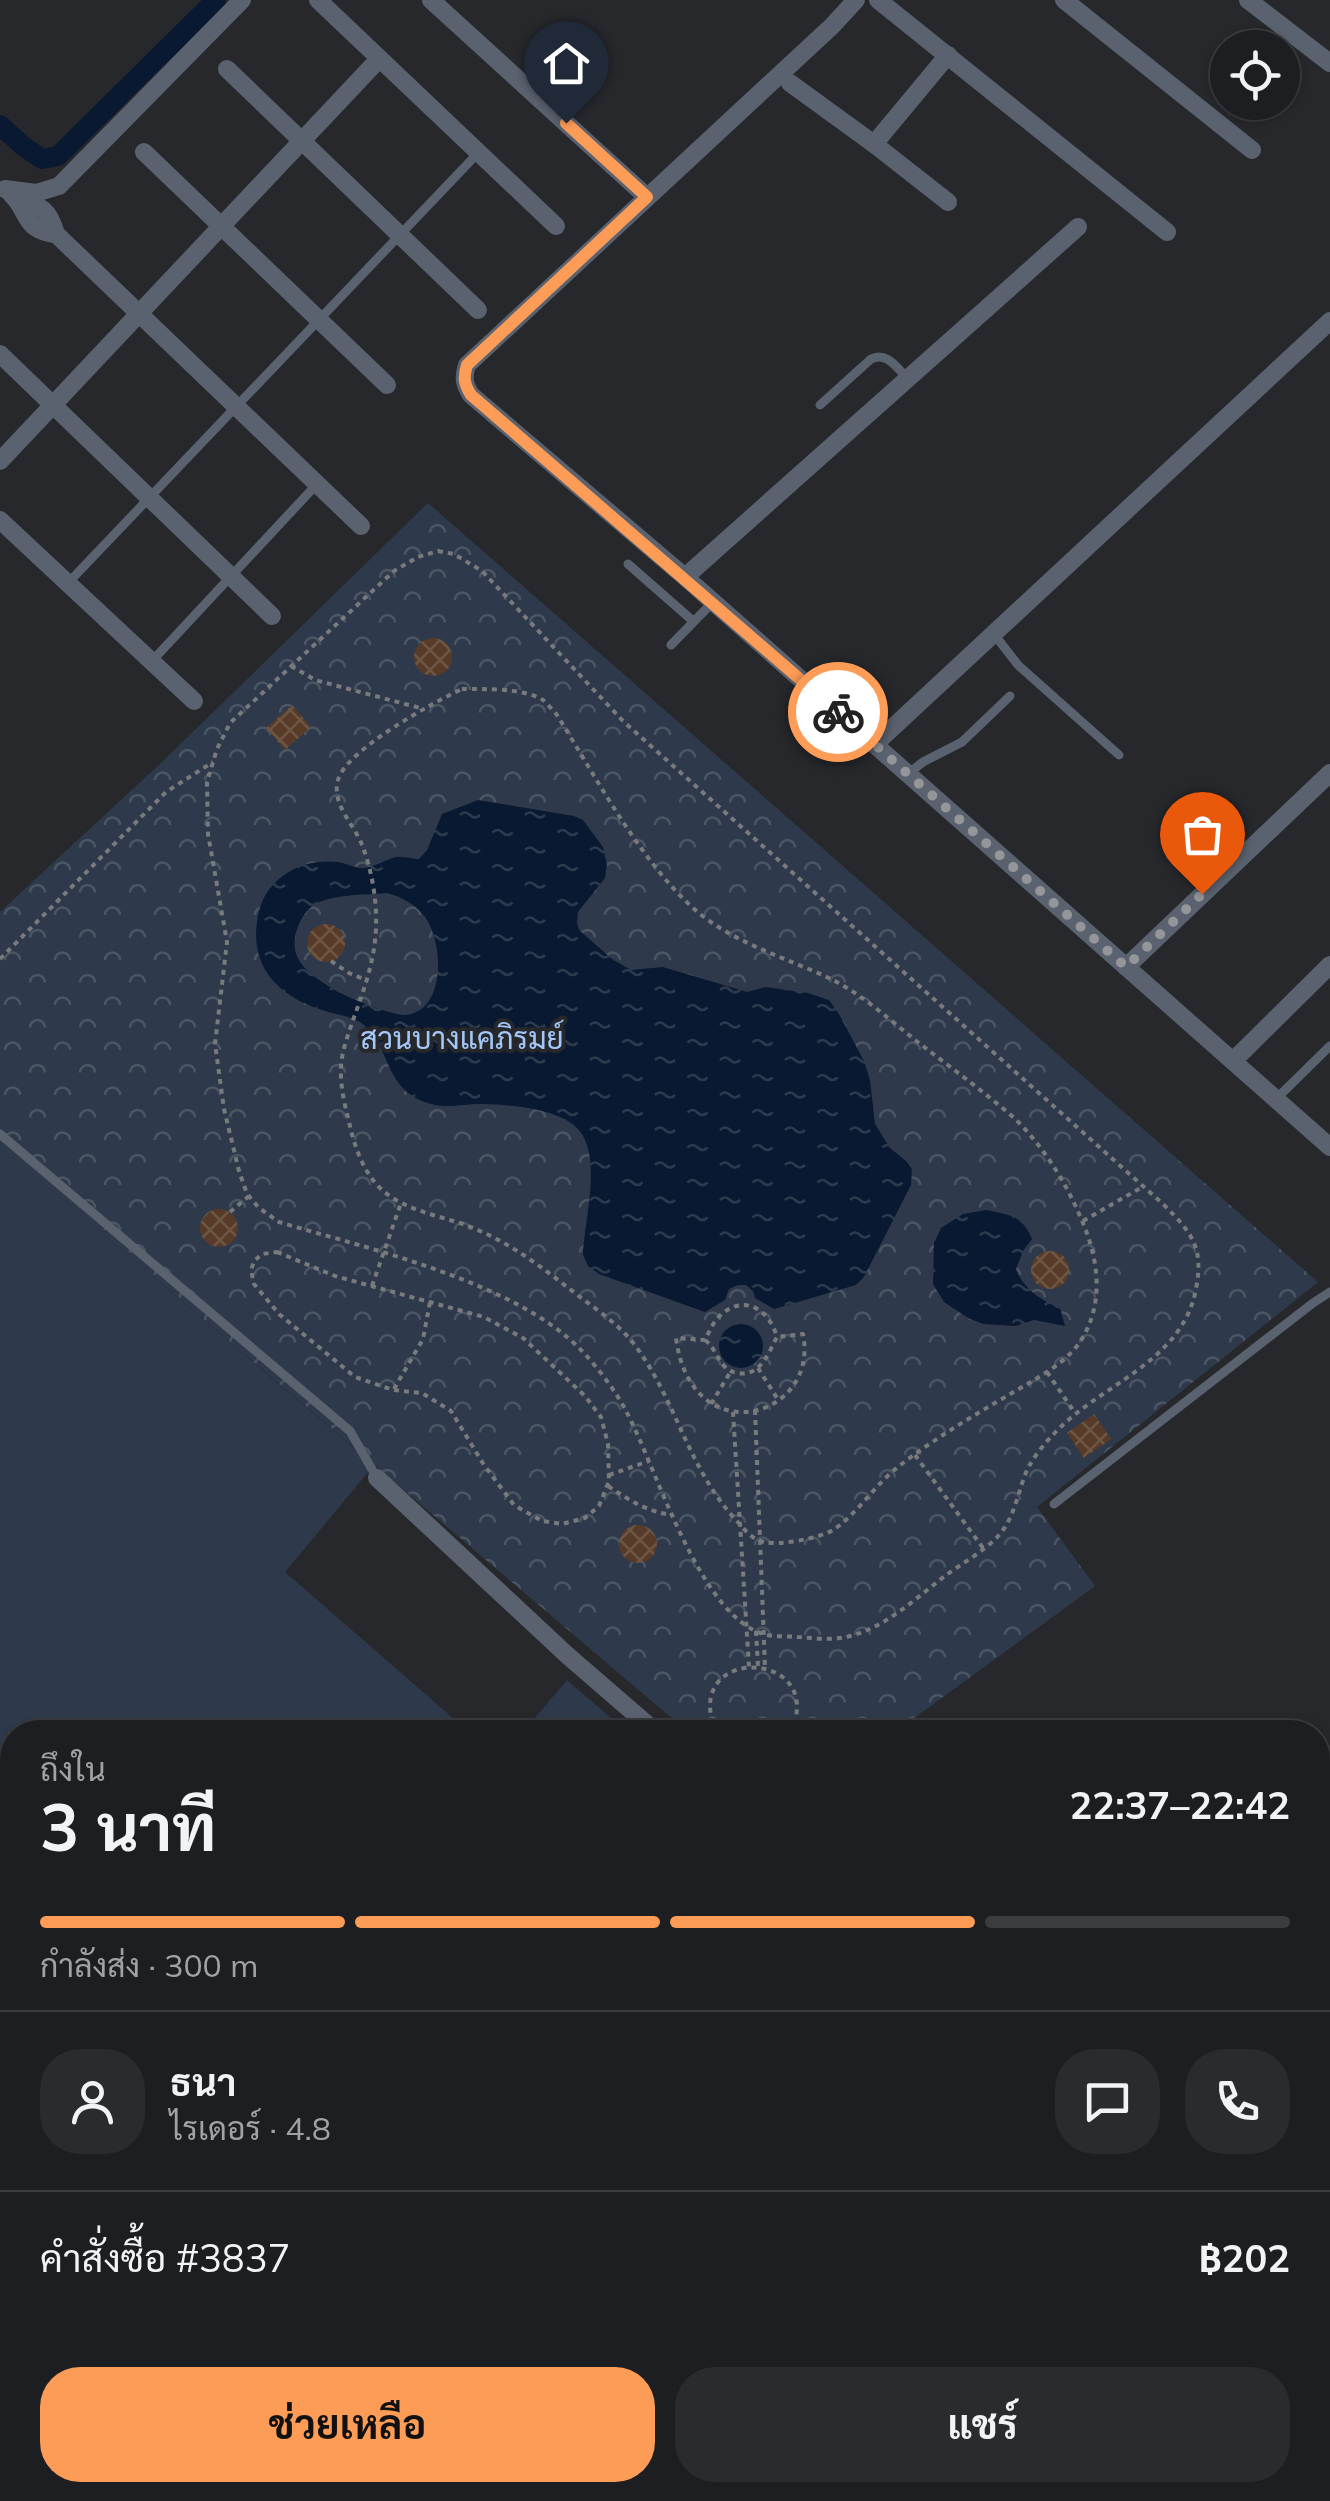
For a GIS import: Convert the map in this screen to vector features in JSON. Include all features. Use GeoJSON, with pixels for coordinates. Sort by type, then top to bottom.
{"type":"FeatureCollection","features":[{"type":"Feature","properties":{"kind":"street"},"geometry":{"type":"LineString","coordinates":[[8,191],[36,193],[59,186],[242,0]]}},
{"type":"Feature","properties":{"kind":"street"},"geometry":{"type":"LineString","coordinates":[[318,0],[556,226]]}},
{"type":"Feature","properties":{"kind":"street"},"geometry":{"type":"LineString","coordinates":[[431,0],[647,197]]}},
{"type":"Feature","properties":{"kind":"street"},"geometry":{"type":"LineString","coordinates":[[856,0],[467,365],[463,376],[471,395],[685,577],[1330,1147]]}},
{"type":"Feature","properties":{"kind":"street"},"geometry":{"type":"LineString","coordinates":[[878,0],[1167,232]]}},
{"type":"Feature","properties":{"kind":"street"},"geometry":{"type":"LineString","coordinates":[[1064,0],[1252,150]]}},
{"type":"Feature","properties":{"kind":"street"},"geometry":{"type":"LineString","coordinates":[[1248,0],[1330,63]]}},
{"type":"Feature","properties":{"kind":"street"},"geometry":{"type":"LineString","coordinates":[[874,144],[948,55]]}},
{"type":"Feature","properties":{"kind":"street"},"geometry":{"type":"LineString","coordinates":[[0,461],[379,59]]}},
{"type":"Feature","properties":{"kind":"street"},"geometry":{"type":"LineString","coordinates":[[227,69],[478,310]]}},
{"type":"Feature","properties":{"kind":"street"},"geometry":{"type":"LineString","coordinates":[[790,84],[948,202]]}},
{"type":"Feature","properties":{"kind":"street"},"geometry":{"type":"LineString","coordinates":[[144,152],[386,385]]}},
{"type":"Feature","properties":{"kind":"street"},"geometry":{"type":"LineString","coordinates":[[8,191],[24,217],[41,232],[56,234],[361,526]]}},
{"type":"Feature","properties":{"kind":"street"},"geometry":{"type":"LineString","coordinates":[[685,577],[1078,227]]}},
{"type":"Feature","properties":{"kind":"street"},"geometry":{"type":"LineString","coordinates":[[875,744],[1330,321]]}},
{"type":"Feature","properties":{"kind":"street"},"geometry":{"type":"LineString","coordinates":[[0,354],[272,616]]}},
{"type":"Feature","properties":{"kind":"street"},"geometry":{"type":"LineString","coordinates":[[0,520],[194,701]]}},
{"type":"Feature","properties":{"kind":"street"},"geometry":{"type":"LineString","coordinates":[[1126,967],[1330,774]]}},
{"type":"Feature","properties":{"kind":"street"},"geometry":{"type":"LineString","coordinates":[[1233,1061],[1330,965]]}},
{"type":"Feature","properties":{"kind":"street"},"geometry":{"type":"LineString","coordinates":[[377,1478],[642,1720]]}},
{"type":"Feature","properties":{"kind":"lane"},"geometry":{"type":"LineString","coordinates":[[68,584],[478,152]]}},
{"type":"Feature","properties":{"kind":"lane"},"geometry":{"type":"LineString","coordinates":[[820,405],[879,356],[884,356],[908,378]]}},
{"type":"Feature","properties":{"kind":"lane"},"geometry":{"type":"LineString","coordinates":[[152,661],[317,484]]}},
{"type":"Feature","properties":{"kind":"lane"},"geometry":{"type":"LineString","coordinates":[[628,564],[694,622]]}},
{"type":"Feature","properties":{"kind":"lane"},"geometry":{"type":"LineString","coordinates":[[670,645],[713,602]]}},
{"type":"Feature","properties":{"kind":"lane"},"geometry":{"type":"LineString","coordinates":[[994,634],[1033,680],[1119,755]]}},
{"type":"Feature","properties":{"kind":"lane"},"geometry":{"type":"LineString","coordinates":[[908,773],[962,742],[1010,696]]}},
{"type":"Feature","properties":{"kind":"lane"},"geometry":{"type":"LineString","coordinates":[[1276,1099],[1330,1046]]}},
{"type":"Feature","properties":{"kind":"lane"},"geometry":{"type":"LineString","coordinates":[[0,1134],[350,1430],[377,1478]]}},
{"type":"Feature","properties":{"kind":"lane"},"geometry":{"type":"LineString","coordinates":[[1054,1504],[1330,1292]]}},
{"type":"Feature","properties":{"kind":"path"},"geometry":{"type":"LineString","coordinates":[[438,552],[454,554],[482,571],[624,722],[1144,1186],[1188,1230],[1196,1248],[1199,1272],[1194,1303],[1177,1335],[1158,1354],[1076,1414],[1040,1450],[1028,1468],[1008,1524],[998,1537],[890,1618],[849,1637],[824,1639],[764,1634],[746,1627],[729,1614],[713,1592],[671,1515],[626,1411],[580,1350],[555,1328],[507,1299],[431,1268],[279,1222],[258,1208],[249,1196],[224,1109],[215,1044],[227,942],[208,834],[206,782],[213,762],[230,723],[394,571],[418,557],[438,552]]}},
{"type":"Feature","properties":{"kind":"path"},"geometry":{"type":"LineString","coordinates":[[291,666],[315,680],[424,709]]}},
{"type":"Feature","properties":{"kind":"path"},"geometry":{"type":"LineString","coordinates":[[462,689],[489,689],[544,700],[630,832],[664,878],[694,909],[726,931],[837,982],[1016,1120],[1068,1189],[1094,1250],[1098,1294],[1080,1342],[1054,1368],[915,1455],[827,1534],[768,1544],[750,1536],[726,1510],[696,1466],[658,1383],[632,1341],[602,1313],[523,1254],[479,1230],[401,1202],[384,1192],[370,1176],[351,1134],[341,1067],[367,980],[376,920],[373,888],[362,843],[337,798],[336,783],[342,770],[355,755],[462,689]]}},
{"type":"Feature","properties":{"kind":"path"},"geometry":{"type":"LineString","coordinates":[[0,959],[166,792],[213,762]]}},
{"type":"Feature","properties":{"kind":"path"},"geometry":{"type":"LineString","coordinates":[[331,962],[367,980]]}},
{"type":"Feature","properties":{"kind":"path"},"geometry":{"type":"LineString","coordinates":[[1083,1221],[1144,1186]]}},
{"type":"Feature","properties":{"kind":"path"},"geometry":{"type":"LineString","coordinates":[[230,1212],[249,1196]]}},
{"type":"Feature","properties":{"kind":"path"},"geometry":{"type":"LineString","coordinates":[[372,1286],[401,1202]]}},
{"type":"Feature","properties":{"kind":"path"},"geometry":{"type":"LineString","coordinates":[[277,1252],[335,1276],[372,1286],[484,1317],[523,1338],[585,1396],[601,1417],[608,1444],[607,1485],[598,1506],[585,1518],[562,1524],[542,1521],[514,1505],[484,1465],[452,1411],[422,1392],[393,1390],[356,1377],[279,1314],[254,1284],[251,1270],[254,1260],[262,1254],[277,1252]]}},
{"type":"Feature","properties":{"kind":"path"},"geometry":{"type":"LineString","coordinates":[[393,1390],[423,1339],[430,1302]]}},
{"type":"Feature","properties":{"kind":"path"},"geometry":{"type":"LineString","coordinates":[[705,1340],[712,1324],[732,1308],[755,1308],[773,1324],[777,1337],[755,1372],[743,1374],[731,1372],[705,1340],[676,1338],[683,1372],[692,1387],[711,1404],[733,1412],[770,1405],[787,1393],[799,1377],[806,1359],[803,1334],[777,1337]]}},
{"type":"Feature","properties":{"kind":"path"},"geometry":{"type":"LineString","coordinates":[[758,1368],[778,1399]]}},
{"type":"Feature","properties":{"kind":"path"},"geometry":{"type":"LineString","coordinates":[[711,1404],[731,1372]]}},
{"type":"Feature","properties":{"kind":"path"},"geometry":{"type":"LineString","coordinates":[[1047,1372],[1076,1414]]}},
{"type":"Feature","properties":{"kind":"path"},"geometry":{"type":"LineString","coordinates":[[755,1410],[762,1667]]}},
{"type":"Feature","properties":{"kind":"path"},"geometry":{"type":"LineString","coordinates":[[733,1412],[749,1666]]}},
{"type":"Feature","properties":{"kind":"path"},"geometry":{"type":"LineString","coordinates":[[915,1455],[983,1548]]}},
{"type":"Feature","properties":{"kind":"path"},"geometry":{"type":"LineString","coordinates":[[608,1475],[649,1462]]}},
{"type":"Feature","properties":{"kind":"path"},"geometry":{"type":"LineString","coordinates":[[607,1485],[652,1512],[671,1515]]}},
{"type":"Feature","properties":{"kind":"path"},"geometry":{"type":"LineString","coordinates":[[756,1631],[762,1667]]}},
{"type":"Feature","properties":{"kind":"path"},"geometry":{"type":"LineString","coordinates":[[711,1720],[710,1705],[720,1680],[749,1666],[773,1670],[785,1679],[797,1706],[796,1720]]}},
{"type":"Feature","properties":{"kind":"green space","name":"สวนบางแคภิรมย์"},"geometry":{"type":"Polygon","coordinates":[[[428,503],[1318,1282],[1037,1507],[1095,1586],[911,1720],[674,1720],[0,1146],[0,912],[162,762],[428,503]]]}},
{"type":"Feature","properties":{"kind":"green space"},"geometry":{"type":"Polygon","coordinates":[[[0,1146],[374,1465],[285,1572],[455,1720],[0,1720],[0,1146]]]}},
{"type":"Feature","properties":{"kind":"green space"},"geometry":{"type":"Polygon","coordinates":[[[567,1680],[613,1720],[533,1720],[567,1680]]]}},
{"type":"Feature","properties":{"kind":"water"},"geometry":{"type":"Polygon","coordinates":[[[478,800],[583,820],[603,847],[607,865],[605,878],[578,912],[579,930],[631,970],[663,967],[747,992],[766,987],[829,1000],[864,1061],[875,1124],[890,1148],[912,1169],[911,1185],[864,1277],[856,1285],[774,1309],[755,1298],[746,1285],[738,1285],[729,1289],[725,1300],[705,1312],[599,1274],[588,1266],[583,1255],[591,1172],[585,1141],[578,1129],[560,1117],[534,1109],[438,1105],[416,1098],[397,1080],[365,1026],[307,1004],[272,979],[258,954],[256,939],[260,907],[275,883],[311,863],[338,862],[360,868],[396,857],[419,859],[427,850],[442,814],[478,800]],[[387,893],[319,902],[302,917],[295,935],[296,953],[304,968],[328,986],[366,1004],[406,1015],[429,1001],[435,988],[438,957],[425,917],[413,905],[387,893]]]}},
{"type":"Feature","properties":{"kind":"water"},"geometry":{"type":"Polygon","coordinates":[[[986,1210],[1014,1217],[1024,1225],[1032,1239],[1016,1269],[1034,1293],[1060,1308],[1065,1326],[1034,1320],[1015,1326],[983,1324],[944,1302],[933,1284],[934,1243],[941,1228],[963,1214],[986,1210]]]}},
{"type":"Feature","properties":{"kind":"water"},"geometry":{"type":"Polygon","coordinates":[[[741,1324],[757,1330],[763,1346],[757,1362],[741,1368],[725,1362],[719,1346],[725,1330],[741,1324]]]}},
{"type":"Feature","properties":{"kind":"building"},"geometry":{"type":"Polygon","coordinates":[[[433,638],[446,644],[452,657],[446,670],[433,676],[420,670],[414,657],[420,644],[433,638]]]}},
{"type":"Feature","properties":{"kind":"building"},"geometry":{"type":"Polygon","coordinates":[[[292,705],[311,727],[285,750],[266,728],[292,705]]]}},
{"type":"Feature","properties":{"kind":"building"},"geometry":{"type":"Polygon","coordinates":[[[326,924],[339,930],[345,943],[339,956],[326,962],[313,956],[307,943],[313,930],[326,924]]]}},
{"type":"Feature","properties":{"kind":"building"},"geometry":{"type":"Polygon","coordinates":[[[219,1209],[232,1215],[238,1228],[232,1241],[219,1247],[206,1241],[200,1228],[206,1215],[219,1209]]]}},
{"type":"Feature","properties":{"kind":"building"},"geometry":{"type":"Polygon","coordinates":[[[1050,1251],[1063,1257],[1069,1270],[1063,1283],[1050,1289],[1037,1283],[1031,1270],[1037,1257],[1050,1251]]]}},
{"type":"Feature","properties":{"kind":"building"},"geometry":{"type":"Polygon","coordinates":[[[1094,1414],[1111,1439],[1084,1458],[1067,1433],[1094,1414]]]}},
{"type":"Feature","properties":{"kind":"building"},"geometry":{"type":"Polygon","coordinates":[[[638,1525],[651,1531],[657,1544],[651,1557],[638,1563],[625,1557],[619,1544],[625,1531],[638,1525]]]}},
{"type":"Feature","properties":{"kind":"waterway"},"geometry":{"type":"LineString","coordinates":[[0,125],[42,159],[58,156],[216,0]]}},
{"type":"Feature","properties":{"kind":"way so far"},"geometry":{"type":"LineString","coordinates":[[838,712],[1126,967],[1202,894]]}},
{"type":"Feature","properties":{"kind":"route"},"geometry":{"type":"LineString","coordinates":[[566,123],[647,197],[467,365],[463,376],[466,387],[838,712]]}}]}
